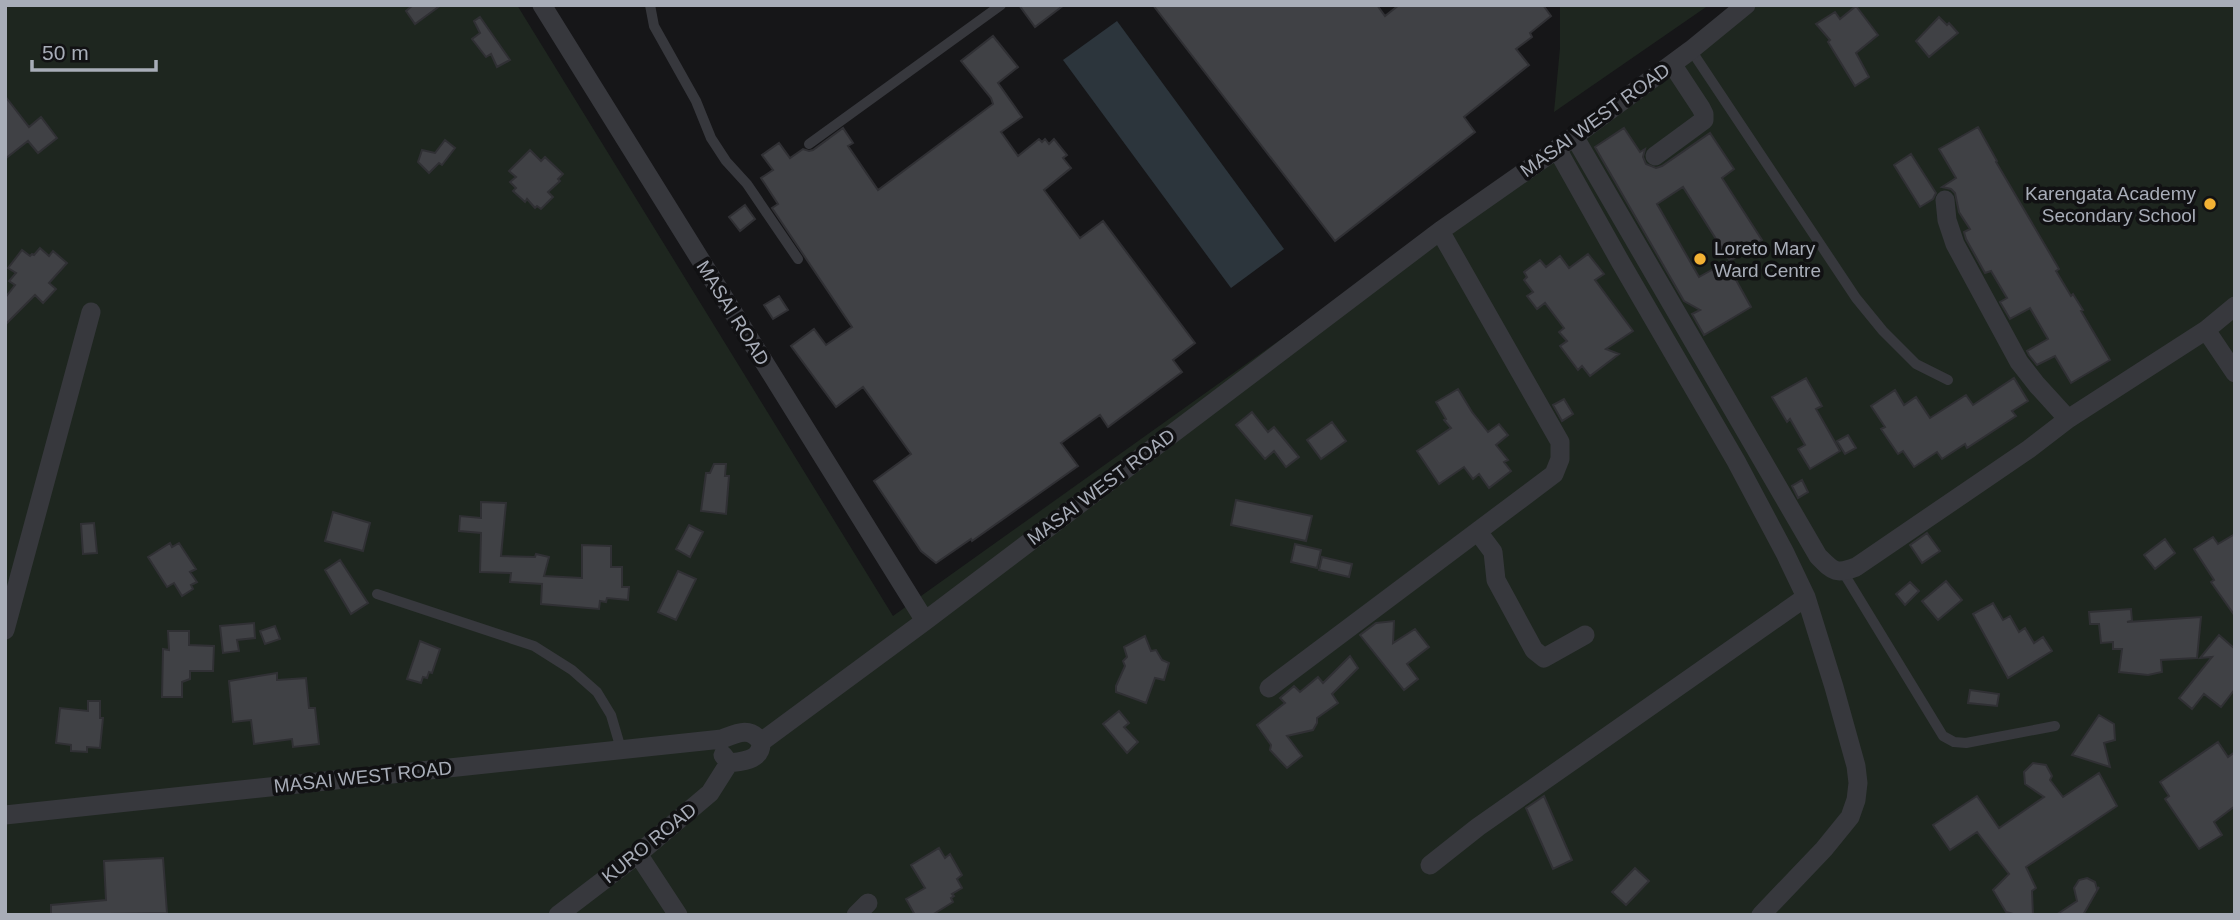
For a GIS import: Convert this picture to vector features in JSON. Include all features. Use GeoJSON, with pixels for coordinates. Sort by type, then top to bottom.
{"type":"FeatureCollection","features":[{"type":"Feature","properties":{"kind":"street","name":"MASAI ROAD"},"geometry":{"type":"LineString","coordinates":[[542,5],[925,621]]}},
{"type":"Feature","properties":{"kind":"street","name":"MASAI WEST ROAD"},"geometry":{"type":"LineString","coordinates":[[761,742],[1440,231],[1672,64],[1746,5]]}},
{"type":"Feature","properties":{"kind":"street"},"geometry":{"type":"LineString","coordinates":[[1656,156],[1704,120],[1701,108],[1672,64]]}},
{"type":"Feature","properties":{"kind":"street"},"geometry":{"type":"LineString","coordinates":[[1574,136],[1818,556],[1832,570],[1843,572],[1856,567],[2029,449],[2068,419],[2206,330],[2235,306]]}},
{"type":"Feature","properties":{"kind":"street"},"geometry":{"type":"LineString","coordinates":[[1557,149],[1736,461],[1806,597],[1856,766],[1858,783],[1850,817],[1824,849],[1760,915]]}},
{"type":"Feature","properties":{"kind":"street"},"geometry":{"type":"LineString","coordinates":[[1945,200],[1947,220],[1955,244],[2020,362],[2068,419]]}},
{"type":"Feature","properties":{"kind":"street"},"geometry":{"type":"LineString","coordinates":[[1269,688],[1554,474],[1560,459],[1560,442],[1440,231]]}},
{"type":"Feature","properties":{"kind":"street"},"geometry":{"type":"LineString","coordinates":[[5,630],[91,312]]}},
{"type":"Feature","properties":{"kind":"street"},"geometry":{"type":"LineString","coordinates":[[2206,330],[2235,373]]}},
{"type":"Feature","properties":{"kind":"street"},"geometry":{"type":"LineString","coordinates":[[1478,532],[1493,552],[1496,580],[1534,650],[1544,658],[1586,635]]}},
{"type":"Feature","properties":{"kind":"street"},"geometry":{"type":"LineString","coordinates":[[1430,865],[1478,827],[1806,597]]}},
{"type":"Feature","properties":{"kind":"street"},"geometry":{"type":"LineString","coordinates":[[742,731],[754,734],[761,742],[762,749],[756,757],[729,763],[721,752],[722,739],[742,731]]}},
{"type":"Feature","properties":{"kind":"street","name":"MASAI WEST ROAD"},"geometry":{"type":"LineString","coordinates":[[5,815],[722,739]]}},
{"type":"Feature","properties":{"kind":"street","name":"KURO ROAD"},"geometry":{"type":"LineString","coordinates":[[558,915],[710,793],[729,763]]}},
{"type":"Feature","properties":{"kind":"street"},"geometry":{"type":"LineString","coordinates":[[638,853],[678,915]]}},
{"type":"Feature","properties":{"kind":"lane"},"geometry":{"type":"LineString","coordinates":[[650,5],[654,26],[696,101],[711,138],[726,162],[747,184],[798,259]]}},
{"type":"Feature","properties":{"kind":"lane"},"geometry":{"type":"LineString","coordinates":[[809,144],[1001,5]]}},
{"type":"Feature","properties":{"kind":"lane"},"geometry":{"type":"LineString","coordinates":[[1690,50],[1856,298],[1883,331],[1916,364],[1948,380]]}},
{"type":"Feature","properties":{"kind":"lane"},"geometry":{"type":"LineString","coordinates":[[1843,572],[1943,736],[1954,742],[1966,743],[2055,726]]}},
{"type":"Feature","properties":{"kind":"lane"},"geometry":{"type":"LineString","coordinates":[[377,594],[534,646],[572,670],[597,692],[611,715],[621,749]]}},
{"type":"Feature","properties":{"kind":"shaded area"},"geometry":{"type":"Polygon","coordinates":[[[5,5],[517,5],[893,616],[1749,5],[2235,5],[2235,915],[5,915],[5,5]]]}},
{"type":"Feature","properties":{"kind":"shaded area"},"geometry":{"type":"Polygon","coordinates":[[[1560,5],[1709,5],[1554,112],[1560,48],[1560,5]]]}},
{"type":"Feature","properties":{"kind":"shaded area"},"geometry":{"type":"Polygon","coordinates":[[[1117,21],[1284,249],[1231,288],[1063,60],[1117,21]]]}},
{"type":"Feature","properties":{"kind":"building"},"geometry":{"type":"Polygon","coordinates":[[[413,5],[441,5],[415,24],[406,11],[413,5]]]}},
{"type":"Feature","properties":{"kind":"building"},"geometry":{"type":"Polygon","coordinates":[[[1019,5],[1064,5],[1035,27],[1019,5]]]}},
{"type":"Feature","properties":{"kind":"building"},"geometry":{"type":"Polygon","coordinates":[[[1153,5],[1377,5],[1385,16],[1399,5],[1543,5],[1551,16],[1530,33],[1532,37],[1516,49],[1529,65],[1464,117],[1475,132],[1335,241],[1153,5]]]}},
{"type":"Feature","properties":{"kind":"building"},"geometry":{"type":"Polygon","coordinates":[[[1856,6],[1878,35],[1856,53],[1869,77],[1855,86],[1828,42],[1830,40],[1816,24],[1835,12],[1840,19],[1856,6]]]}},
{"type":"Feature","properties":{"kind":"building"},"geometry":{"type":"Polygon","coordinates":[[[480,17],[510,60],[497,67],[491,54],[486,57],[472,39],[480,33],[474,21],[480,17]]]}},
{"type":"Feature","properties":{"kind":"building"},"geometry":{"type":"Polygon","coordinates":[[[1939,17],[1958,33],[1929,57],[1916,41],[1939,17]]]}},
{"type":"Feature","properties":{"kind":"building"},"geometry":{"type":"Polygon","coordinates":[[[993,36],[1018,67],[998,83],[1022,117],[1001,132],[1018,156],[1039,139],[1042,142],[1045,139],[1049,144],[1054,139],[1067,155],[1063,158],[1071,168],[1044,190],[1080,238],[1103,221],[1195,343],[1173,360],[1182,372],[1108,427],[1100,415],[1061,443],[1078,466],[972,541],[971,539],[936,563],[921,551],[874,481],[911,454],[863,387],[836,407],[791,346],[814,329],[826,345],[852,327],[772,208],[778,204],[761,178],[773,170],[762,155],[779,143],[790,158],[803,149],[813,150],[843,128],[853,143],[848,146],[878,190],[993,104],[961,61],[993,36]]]}},
{"type":"Feature","properties":{"kind":"building"},"geometry":{"type":"Polygon","coordinates":[[[5,96],[29,127],[41,117],[57,138],[38,153],[28,141],[5,159],[5,96]]]}},
{"type":"Feature","properties":{"kind":"building"},"geometry":{"type":"Polygon","coordinates":[[[1978,127],[2059,269],[2056,271],[2083,310],[2081,311],[2110,360],[2071,383],[2055,356],[2037,365],[2029,355],[2027,351],[2048,339],[2030,308],[2010,319],[2000,302],[2007,298],[1991,271],[1985,273],[1966,239],[1964,232],[1970,229],[1959,212],[1955,193],[1942,187],[1956,178],[1939,149],[1978,127]]]}},
{"type":"Feature","properties":{"kind":"building"},"geometry":{"type":"Polygon","coordinates":[[[1624,128],[1640,152],[1645,149],[1643,157],[1646,164],[1656,168],[1710,133],[1734,169],[1722,178],[1762,240],[1730,261],[1683,187],[1657,204],[1699,277],[1726,262],[1751,307],[1704,335],[1692,314],[1700,310],[1684,301],[1595,147],[1624,128]]]}},
{"type":"Feature","properties":{"kind":"building"},"geometry":{"type":"Polygon","coordinates":[[[445,140],[455,148],[442,165],[439,163],[429,173],[418,162],[422,150],[435,153],[445,140]]]}},
{"type":"Feature","properties":{"kind":"building"},"geometry":{"type":"Polygon","coordinates":[[[530,150],[541,161],[545,157],[563,174],[558,179],[560,181],[548,192],[553,197],[541,209],[537,206],[535,208],[527,199],[525,202],[513,191],[516,188],[510,182],[516,177],[509,171],[530,150]]]}},
{"type":"Feature","properties":{"kind":"building"},"geometry":{"type":"Polygon","coordinates":[[[1911,154],[1936,193],[1933,199],[1920,207],[1894,165],[1911,154]]]}},
{"type":"Feature","properties":{"kind":"building"},"geometry":{"type":"Polygon","coordinates":[[[745,205],[755,219],[740,231],[729,217],[745,205]]]}},
{"type":"Feature","properties":{"kind":"building"},"geometry":{"type":"Polygon","coordinates":[[[40,248],[49,256],[53,251],[67,263],[49,283],[56,289],[43,303],[35,295],[5,325],[5,298],[15,285],[9,281],[16,273],[8,268],[22,250],[30,256],[40,248]]]}},
{"type":"Feature","properties":{"kind":"building"},"geometry":{"type":"Polygon","coordinates":[[[1588,254],[1604,274],[1595,280],[1633,331],[1606,349],[1619,354],[1590,376],[1582,366],[1578,370],[1560,346],[1567,341],[1559,332],[1564,328],[1545,303],[1537,309],[1527,296],[1533,292],[1524,280],[1527,277],[1524,272],[1540,260],[1546,267],[1560,256],[1569,268],[1588,254]]]}},
{"type":"Feature","properties":{"kind":"building"},"geometry":{"type":"Polygon","coordinates":[[[779,296],[788,310],[773,319],[764,305],[779,296]]]}},
{"type":"Feature","properties":{"kind":"building"},"geometry":{"type":"Polygon","coordinates":[[[1806,378],[1822,406],[1816,409],[1840,451],[1810,469],[1798,449],[1805,445],[1790,419],[1787,422],[1772,397],[1806,378]]]}},
{"type":"Feature","properties":{"kind":"building"},"geometry":{"type":"Polygon","coordinates":[[[2014,378],[2028,401],[2012,411],[2016,416],[1967,448],[1965,444],[1942,459],[1937,452],[1914,467],[1903,451],[1898,454],[1881,429],[1885,427],[1871,406],[1895,390],[1904,405],[1916,397],[1930,418],[1966,395],[1973,405],[2014,378]]]}},
{"type":"Feature","properties":{"kind":"building"},"geometry":{"type":"Polygon","coordinates":[[[1458,389],[1488,432],[1499,424],[1508,435],[1496,445],[1508,460],[1504,462],[1511,471],[1489,488],[1479,474],[1473,479],[1464,467],[1439,484],[1417,451],[1451,428],[1436,402],[1458,389]]]}},
{"type":"Feature","properties":{"kind":"building"},"geometry":{"type":"Polygon","coordinates":[[[1564,399],[1573,414],[1562,421],[1553,405],[1564,399]]]}},
{"type":"Feature","properties":{"kind":"building"},"geometry":{"type":"Polygon","coordinates":[[[1252,412],[1268,432],[1274,427],[1299,457],[1286,467],[1274,451],[1265,459],[1236,425],[1252,412]]]}},
{"type":"Feature","properties":{"kind":"building"},"geometry":{"type":"Polygon","coordinates":[[[1332,422],[1346,441],[1321,459],[1307,440],[1332,422]]]}},
{"type":"Feature","properties":{"kind":"building"},"geometry":{"type":"Polygon","coordinates":[[[1848,435],[1856,448],[1845,454],[1837,441],[1848,435]]]}},
{"type":"Feature","properties":{"kind":"building"},"geometry":{"type":"Polygon","coordinates":[[[714,464],[726,464],[725,476],[729,476],[726,514],[701,511],[706,473],[710,473],[714,464]]]}},
{"type":"Feature","properties":{"kind":"building"},"geometry":{"type":"Polygon","coordinates":[[[1802,480],[1808,492],[1798,498],[1792,486],[1802,480]]]}},
{"type":"Feature","properties":{"kind":"building"},"geometry":{"type":"Polygon","coordinates":[[[1236,500],[1312,516],[1306,541],[1231,525],[1236,500]]]}},
{"type":"Feature","properties":{"kind":"building"},"geometry":{"type":"Polygon","coordinates":[[[481,502],[506,503],[501,556],[535,557],[536,554],[549,557],[544,576],[582,578],[582,545],[611,546],[611,567],[622,567],[622,587],[629,587],[628,600],[607,598],[606,602],[600,601],[599,609],[541,604],[542,584],[510,582],[511,573],[480,572],[481,533],[459,531],[460,516],[481,518],[481,502]]]}},
{"type":"Feature","properties":{"kind":"building"},"geometry":{"type":"Polygon","coordinates":[[[333,512],[370,523],[363,551],[325,541],[333,512]]]}},
{"type":"Feature","properties":{"kind":"building"},"geometry":{"type":"Polygon","coordinates":[[[94,523],[97,553],[83,554],[81,524],[94,523]]]}},
{"type":"Feature","properties":{"kind":"building"},"geometry":{"type":"Polygon","coordinates":[[[689,525],[703,532],[690,557],[676,549],[689,525]]]}},
{"type":"Feature","properties":{"kind":"building"},"geometry":{"type":"Polygon","coordinates":[[[1927,533],[1940,551],[1922,563],[1910,545],[1927,533]]]}},
{"type":"Feature","properties":{"kind":"building"},"geometry":{"type":"Polygon","coordinates":[[[2235,534],[2235,616],[2211,582],[2214,580],[2194,549],[2213,537],[2218,544],[2235,534]]]}},
{"type":"Feature","properties":{"kind":"building"},"geometry":{"type":"Polygon","coordinates":[[[2165,539],[2175,553],[2155,569],[2144,555],[2165,539]]]}},
{"type":"Feature","properties":{"kind":"building"},"geometry":{"type":"Polygon","coordinates":[[[170,543],[172,547],[179,543],[196,569],[190,572],[197,582],[191,585],[193,589],[182,596],[174,583],[167,587],[148,557],[170,543]]]}},
{"type":"Feature","properties":{"kind":"building"},"geometry":{"type":"Polygon","coordinates":[[[1295,544],[1321,550],[1317,568],[1291,562],[1295,544]]]}},
{"type":"Feature","properties":{"kind":"building"},"geometry":{"type":"Polygon","coordinates":[[[1322,557],[1352,564],[1349,577],[1319,570],[1322,557]]]}},
{"type":"Feature","properties":{"kind":"building"},"geometry":{"type":"Polygon","coordinates":[[[340,560],[368,603],[351,614],[325,570],[340,560]]]}},
{"type":"Feature","properties":{"kind":"building"},"geometry":{"type":"Polygon","coordinates":[[[678,571],[696,579],[676,620],[658,612],[678,571]]]}},
{"type":"Feature","properties":{"kind":"building"},"geometry":{"type":"Polygon","coordinates":[[[1946,581],[1962,600],[1938,620],[1922,601],[1946,581]]]}},
{"type":"Feature","properties":{"kind":"building"},"geometry":{"type":"Polygon","coordinates":[[[1910,582],[1919,591],[1905,605],[1896,594],[1910,582]]]}},
{"type":"Feature","properties":{"kind":"building"},"geometry":{"type":"Polygon","coordinates":[[[1993,603],[2003,620],[2010,616],[2019,632],[2025,628],[2034,643],[2043,637],[2052,651],[2008,678],[1973,614],[1993,603]]]}},
{"type":"Feature","properties":{"kind":"building"},"geometry":{"type":"Polygon","coordinates":[[[2131,609],[2132,621],[2127,622],[2201,617],[2197,658],[2161,660],[2162,672],[2148,675],[2119,672],[2122,649],[2113,649],[2113,642],[2101,643],[2099,624],[2090,624],[2089,612],[2131,609]]]}},
{"type":"Feature","properties":{"kind":"building"},"geometry":{"type":"Polygon","coordinates":[[[1394,621],[1393,643],[1415,629],[1429,647],[1407,664],[1418,679],[1404,690],[1360,635],[1376,623],[1394,621]]]}},
{"type":"Feature","properties":{"kind":"building"},"geometry":{"type":"Polygon","coordinates":[[[254,623],[255,638],[237,640],[239,651],[223,653],[220,626],[254,623]]]}},
{"type":"Feature","properties":{"kind":"building"},"geometry":{"type":"Polygon","coordinates":[[[275,626],[280,639],[265,644],[260,631],[275,626]]]}},
{"type":"Feature","properties":{"kind":"building"},"geometry":{"type":"Polygon","coordinates":[[[168,631],[189,631],[189,645],[214,646],[213,671],[190,671],[190,679],[182,682],[182,697],[162,697],[163,649],[169,650],[168,631]]]}},
{"type":"Feature","properties":{"kind":"building"},"geometry":{"type":"Polygon","coordinates":[[[2219,635],[2235,649],[2235,689],[2221,707],[2204,694],[2192,709],[2179,698],[2212,657],[2200,658],[2219,635]]]}},
{"type":"Feature","properties":{"kind":"building"},"geometry":{"type":"Polygon","coordinates":[[[1145,636],[1151,651],[1156,650],[1162,660],[1169,663],[1164,680],[1155,678],[1146,703],[1116,692],[1125,666],[1123,661],[1127,657],[1124,647],[1145,636]]]}},
{"type":"Feature","properties":{"kind":"building"},"geometry":{"type":"Polygon","coordinates":[[[420,641],[440,649],[432,673],[429,672],[427,678],[423,677],[421,683],[407,679],[420,641]]]}},
{"type":"Feature","properties":{"kind":"building"},"geometry":{"type":"Polygon","coordinates":[[[1350,656],[1358,668],[1332,694],[1338,703],[1317,718],[1313,730],[1287,736],[1302,756],[1287,768],[1270,750],[1271,745],[1257,725],[1285,703],[1280,698],[1294,686],[1300,692],[1318,677],[1323,683],[1350,656]]]}},
{"type":"Feature","properties":{"kind":"building"},"geometry":{"type":"Polygon","coordinates":[[[277,673],[277,680],[306,678],[309,708],[315,708],[319,744],[293,747],[292,739],[254,744],[251,720],[233,722],[229,681],[277,673]]]}},
{"type":"Feature","properties":{"kind":"building"},"geometry":{"type":"Polygon","coordinates":[[[1970,690],[1999,694],[1997,706],[1968,703],[1970,690]]]}},
{"type":"Feature","properties":{"kind":"building"},"geometry":{"type":"Polygon","coordinates":[[[88,701],[100,701],[100,718],[103,718],[100,748],[87,747],[87,752],[71,751],[71,745],[56,743],[60,708],[88,711],[88,701]]]}},
{"type":"Feature","properties":{"kind":"building"},"geometry":{"type":"Polygon","coordinates":[[[1119,711],[1129,723],[1124,727],[1138,742],[1127,753],[1103,724],[1119,711]]]}},
{"type":"Feature","properties":{"kind":"building"},"geometry":{"type":"Polygon","coordinates":[[[2099,715],[2114,724],[2115,740],[2104,743],[2110,767],[2072,755],[2099,715]]]}},
{"type":"Feature","properties":{"kind":"building"},"geometry":{"type":"Polygon","coordinates":[[[2218,742],[2228,757],[2235,752],[2235,806],[2214,822],[2222,835],[2199,849],[2165,799],[2169,796],[2160,782],[2218,742]]]}},
{"type":"Feature","properties":{"kind":"building"},"geometry":{"type":"Polygon","coordinates":[[[2033,763],[2046,765],[2052,776],[2050,780],[2063,797],[2099,773],[2117,806],[2026,867],[2036,888],[2032,891],[2033,915],[2017,915],[2006,912],[1993,890],[2009,874],[1977,832],[1950,850],[1933,825],[1977,796],[1999,828],[2044,797],[2025,784],[2024,772],[2033,763]]]}},
{"type":"Feature","properties":{"kind":"building"},"geometry":{"type":"Polygon","coordinates":[[[1544,796],[1572,860],[1553,869],[1526,808],[1544,796]]]}},
{"type":"Feature","properties":{"kind":"building"},"geometry":{"type":"Polygon","coordinates":[[[939,848],[945,858],[950,854],[962,875],[957,879],[962,888],[952,894],[953,902],[932,915],[915,915],[906,899],[925,888],[911,865],[939,848]]]}},
{"type":"Feature","properties":{"kind":"building"},"geometry":{"type":"Polygon","coordinates":[[[163,858],[167,913],[51,915],[51,905],[106,900],[104,861],[163,858]]]}},
{"type":"Feature","properties":{"kind":"building"},"geometry":{"type":"Polygon","coordinates":[[[1635,868],[1649,881],[1626,905],[1612,892],[1635,868]]]}},
{"type":"Feature","properties":{"kind":"building"},"geometry":{"type":"Polygon","coordinates":[[[2087,878],[2095,882],[2097,889],[2099,887],[2083,915],[2056,915],[2077,901],[2074,888],[2079,880],[2087,878]]]}},
{"type":"Feature","properties":{"kind":"place","name":"Karengata Academy Secondary School"},"geometry":{"type":"Point","coordinates":[2210,204]}},
{"type":"Feature","properties":{"kind":"place","name":"Loreto Mary Ward Centre"},"geometry":{"type":"Point","coordinates":[1700,259]}}]}
